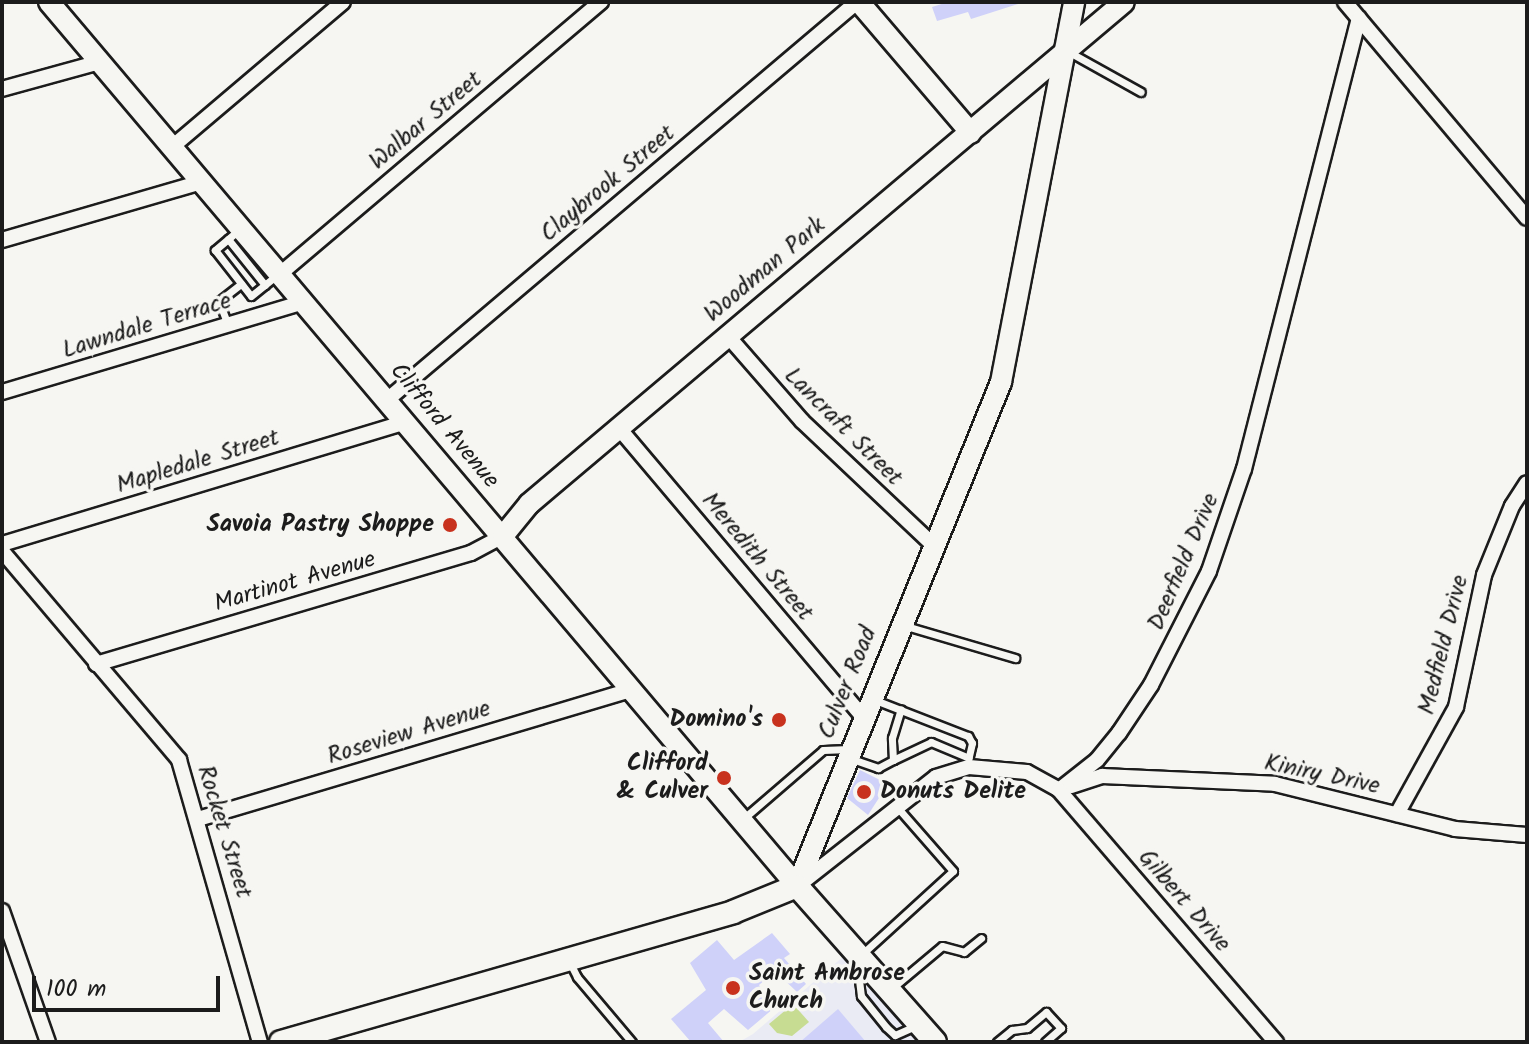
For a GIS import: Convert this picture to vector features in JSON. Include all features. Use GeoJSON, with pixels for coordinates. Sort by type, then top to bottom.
{"type":"FeatureCollection","features":[{"type":"Feature","properties":{"kind":"main road","name":"Clifford Avenue"},"geometry":{"type":"LineString","coordinates":[[49,2],[202,182],[235,234],[272,279],[304,302],[797,886]]}},
{"type":"Feature","properties":{"kind":"main road"},"geometry":{"type":"LineString","coordinates":[[858,2],[971,133]]}},
{"type":"Feature","properties":{"kind":"main road","name":"Culver Road"},"geometry":{"type":"LineString","coordinates":[[797,886],[866,707],[1001,382],[1074,2]]}},
{"type":"Feature","properties":{"kind":"main road"},"geometry":{"type":"LineString","coordinates":[[1067,51],[1124,2]]}},
{"type":"Feature","properties":{"kind":"main road","name":"Woodman Park"},"geometry":{"type":"LineString","coordinates":[[503,536],[529,504],[618,427],[1067,51]]}},
{"type":"Feature","properties":{"kind":"main road"},"geometry":{"type":"LineString","coordinates":[[281,1042],[733,912],[797,886],[935,1042]]}},
{"type":"Feature","properties":{"kind":"street"},"geometry":{"type":"LineString","coordinates":[[172,147],[343,2]]}},
{"type":"Feature","properties":{"kind":"street","name":"Walbar Street"},"geometry":{"type":"LineString","coordinates":[[272,279],[601,2]]}},
{"type":"Feature","properties":{"kind":"street","name":"Claybrook Street"},"geometry":{"type":"LineString","coordinates":[[387,400],[858,2]]}},
{"type":"Feature","properties":{"kind":"street"},"geometry":{"type":"LineString","coordinates":[[1345,2],[1527,218]]}},
{"type":"Feature","properties":{"kind":"street","name":"Deerfield Drive"},"geometry":{"type":"LineString","coordinates":[[1059,790],[1097,760],[1119,733],[1151,685],[1209,571],[1244,469],[1359,18]]}},
{"type":"Feature","properties":{"kind":"street"},"geometry":{"type":"LineString","coordinates":[[2,89],[100,62]]}},
{"type":"Feature","properties":{"kind":"street"},"geometry":{"type":"LineString","coordinates":[[2,240],[202,182]]}},
{"type":"Feature","properties":{"kind":"street","name":"Lawndale Terrace"},"geometry":{"type":"LineString","coordinates":[[2,392],[304,302]]}},
{"type":"Feature","properties":{"kind":"street","name":"Lancraft Street"},"geometry":{"type":"LineString","coordinates":[[727,335],[793,412],[933,545]]}},
{"type":"Feature","properties":{"kind":"street","name":"Mapledale Street"},"geometry":{"type":"LineString","coordinates":[[2,544],[406,422]]}},
{"type":"Feature","properties":{"kind":"street","name":"Meredith Street"},"geometry":{"type":"LineString","coordinates":[[618,427],[866,707]]}},
{"type":"Feature","properties":{"kind":"street","name":"Medfield Drive"},"geometry":{"type":"LineString","coordinates":[[1397,814],[1456,707],[1484,575],[1512,506],[1527,483]]}},
{"type":"Feature","properties":{"kind":"street","name":"Martinot Avenue"},"geometry":{"type":"LineString","coordinates":[[96,664],[471,553],[503,536]]}},
{"type":"Feature","properties":{"kind":"street","name":"Rocket Street"},"geometry":{"type":"LineString","coordinates":[[2,551],[179,760],[260,1042]]}},
{"type":"Feature","properties":{"kind":"street","name":"Roseview Avenue"},"geometry":{"type":"LineString","coordinates":[[198,819],[633,689]]}},
{"type":"Feature","properties":{"kind":"street"},"geometry":{"type":"LineString","coordinates":[[797,886],[936,777],[972,761],[1027,772],[1059,790]]}},
{"type":"Feature","properties":{"kind":"street","name":"Kiniry Drive"},"geometry":{"type":"LineString","coordinates":[[1059,790],[1102,776],[1230,780],[1298,788],[1455,829],[1527,835]]}},
{"type":"Feature","properties":{"kind":"street","name":"Gilbert Drive"},"geometry":{"type":"LineString","coordinates":[[1059,790],[1276,1042]]}},
{"type":"Feature","properties":{"kind":"street"},"geometry":{"type":"LineString","coordinates":[[2,911],[48,1042]]}},
{"type":"Feature","properties":{"kind":"lane"},"geometry":{"type":"LineString","coordinates":[[1067,51],[1141,92]]}},
{"type":"Feature","properties":{"kind":"lane"},"geometry":{"type":"LineString","coordinates":[[235,234],[215,250],[241,284],[251,296],[272,279]]}},
{"type":"Feature","properties":{"kind":"lane"},"geometry":{"type":"LineString","coordinates":[[228,325],[219,301],[241,284]]}},
{"type":"Feature","properties":{"kind":"lane"},"geometry":{"type":"LineString","coordinates":[[900,624],[1015,658]]}},
{"type":"Feature","properties":{"kind":"lane"},"geometry":{"type":"LineString","coordinates":[[742,820],[823,750],[848,753],[878,768],[931,742],[972,761],[972,743],[968,736],[901,709],[866,707]]}},
{"type":"Feature","properties":{"kind":"lane"},"geometry":{"type":"LineString","coordinates":[[893,760],[892,738],[901,709]]}},
{"type":"Feature","properties":{"kind":"lane"},"geometry":{"type":"LineString","coordinates":[[897,806],[953,871],[865,961],[859,980],[861,996],[898,1038],[919,1023]]}},
{"type":"Feature","properties":{"kind":"lane"},"geometry":{"type":"LineString","coordinates":[[890,989],[942,946],[964,952],[981,938]]}},
{"type":"Feature","properties":{"kind":"lane"},"geometry":{"type":"LineString","coordinates":[[568,957],[577,977],[632,1042]]}},
{"type":"Feature","properties":{"kind":"lane"},"geometry":{"type":"LineString","coordinates":[[997,1042],[1046,1012],[1061,1028],[1045,1042]]}},
{"type":"Feature","properties":{"kind":"shaded area"},"geometry":{"type":"Polygon","coordinates":[[[844,956],[918,1042],[739,1042],[753,1034],[844,956]]]}},
{"type":"Feature","properties":{"kind":"green space"},"geometry":{"type":"Polygon","coordinates":[[[793,1004],[809,1022],[792,1036],[777,1033],[769,1024],[793,1004]]]}},
{"type":"Feature","properties":{"kind":"building"},"geometry":{"type":"Polygon","coordinates":[[[948,2],[1018,4],[971,19],[968,12],[937,21],[932,7],[948,2]]]}},
{"type":"Feature","properties":{"kind":"building","name":"Donuts Delite"},"geometry":{"type":"Polygon","coordinates":[[[860,770],[888,784],[868,815],[847,798],[860,770]]]}},
{"type":"Feature","properties":{"kind":"building","name":"Saint Ambrose Church"},"geometry":{"type":"Polygon","coordinates":[[[772,933],[790,954],[784,958],[806,984],[797,992],[775,971],[759,985],[774,1008],[748,1030],[724,1009],[708,1023],[724,1042],[691,1042],[671,1019],[706,990],[690,963],[717,940],[734,960],[772,933]]]}},
{"type":"Feature","properties":{"kind":"building"},"geometry":{"type":"Polygon","coordinates":[[[838,1009],[866,1042],[800,1042],[838,1009]]]}},
{"type":"Feature","properties":{"kind":"place","name":"Savoia Pastry Shoppe"},"geometry":{"type":"Point","coordinates":[450,525]}},
{"type":"Feature","properties":{"kind":"place","name":"Domino's"},"geometry":{"type":"Point","coordinates":[779,720]}},
{"type":"Feature","properties":{"kind":"place","name":"Clifford & Culver"},"geometry":{"type":"Point","coordinates":[724,778]}},
{"type":"Feature","properties":{"kind":"place","name":"Donuts Delite"},"geometry":{"type":"Point","coordinates":[864,792]}},
{"type":"Feature","properties":{"kind":"place","name":"Saint Ambrose Church"},"geometry":{"type":"Point","coordinates":[733,988]}}]}
